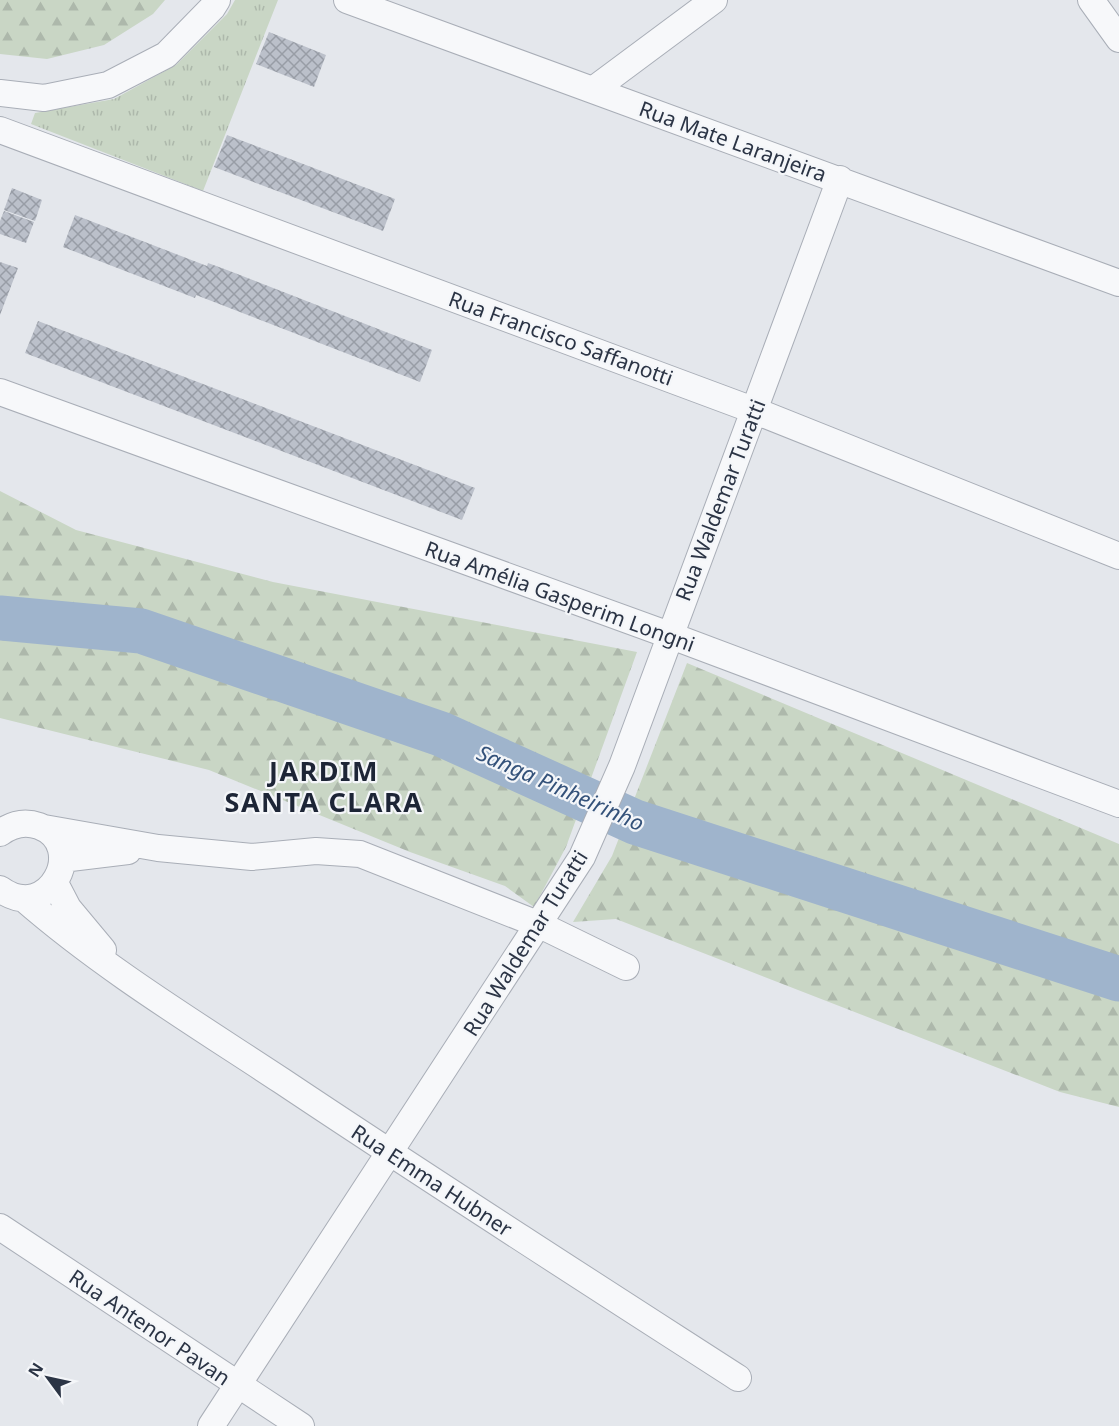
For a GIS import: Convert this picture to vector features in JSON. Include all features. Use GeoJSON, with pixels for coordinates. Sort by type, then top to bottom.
{"type":"FeatureCollection","features":[{"type":"Feature","properties":{"kind":"street"},"geometry":{"type":"LineString","coordinates":[[0,93],[44,98],[108,85],[166,55],[213,8],[217,0]]}},
{"type":"Feature","properties":{"kind":"street","name":"Rua Mate Laranjeira"},"geometry":{"type":"LineString","coordinates":[[347,0],[1119,282]]}},
{"type":"Feature","properties":{"kind":"street"},"geometry":{"type":"LineString","coordinates":[[593,90],[714,0]]}},
{"type":"Feature","properties":{"kind":"street"},"geometry":{"type":"LineString","coordinates":[[1100,3],[1119,39]]}},
{"type":"Feature","properties":{"kind":"street","name":"Rua Francisco Saffanotti"},"geometry":{"type":"LineString","coordinates":[[0,130],[753,410],[1119,555]]}},
{"type":"Feature","properties":{"kind":"street","name":"Rua Waldemar Turatti"},"geometry":{"type":"LineString","coordinates":[[211,1426],[540,925],[582,857],[622,765],[840,179]]}},
{"type":"Feature","properties":{"kind":"street","name":"Rua Amélia Gasperim Longni"},"geometry":{"type":"LineString","coordinates":[[0,392],[1114,794]]}},
{"type":"Feature","properties":{"kind":"street"},"geometry":{"type":"LineString","coordinates":[[16,825],[158,848],[252,857],[316,852],[360,854],[540,925],[626,967]]}},
{"type":"Feature","properties":{"kind":"street","name":"Rua Emma Hubner"},"geometry":{"type":"LineString","coordinates":[[16,825],[53,836],[60,847],[59,871],[68,908],[129,979]]}},
{"type":"Feature","properties":{"kind":"street"},"geometry":{"type":"LineString","coordinates":[[11,893],[35,897],[46,892],[59,871],[158,848]]}},
{"type":"Feature","properties":{"kind":"street","name":"Rua Emma Hubner"},"geometry":{"type":"LineString","coordinates":[[11,893],[65,935],[129,979],[390,1153],[738,1378]]}},
{"type":"Feature","properties":{"kind":"street","name":"Rua Antenor Pavan"},"geometry":{"type":"LineString","coordinates":[[0,1227],[301,1426]]}},
{"type":"Feature","properties":{"kind":"green space"},"geometry":{"type":"Polygon","coordinates":[[[0,0],[165,0],[153,14],[104,45],[47,59],[0,54],[0,0]]]}},
{"type":"Feature","properties":{"kind":"green space"},"geometry":{"type":"Polygon","coordinates":[[[235,0],[278,0],[203,191],[31,124],[35,113],[114,99],[176,65],[227,14],[235,0]]]}},
{"type":"Feature","properties":{"kind":"green space"},"geometry":{"type":"Polygon","coordinates":[[[0,491],[76,530],[273,582],[637,652],[566,847],[534,907],[505,886],[410,852],[209,770],[0,718],[0,491]]]}},
{"type":"Feature","properties":{"kind":"green space"},"geometry":{"type":"Polygon","coordinates":[[[687,663],[1119,844],[1119,1107],[1060,1092],[616,919],[573,922],[612,856],[687,663]]]}},
{"type":"Feature","properties":{"kind":"building"},"geometry":{"type":"Polygon","coordinates":[[[269,32],[326,55],[314,87],[256,64],[269,32]]]}},
{"type":"Feature","properties":{"kind":"building"},"geometry":{"type":"Polygon","coordinates":[[[227,135],[395,199],[383,231],[214,167],[227,135]]]}},
{"type":"Feature","properties":{"kind":"building"},"geometry":{"type":"Polygon","coordinates":[[[12,188],[42,200],[35,221],[4,210],[12,188]]]}},
{"type":"Feature","properties":{"kind":"building"},"geometry":{"type":"Polygon","coordinates":[[[4,211],[34,222],[26,243],[0,234],[0,221],[4,211]]]}},
{"type":"Feature","properties":{"kind":"building"},"geometry":{"type":"Polygon","coordinates":[[[75,215],[207,266],[208,263],[227,270],[432,350],[420,382],[196,295],[195,298],[63,247],[75,215]]]}},
{"type":"Feature","properties":{"kind":"building"},"geometry":{"type":"Polygon","coordinates":[[[0,262],[18,268],[0,315],[0,262]]]}},
{"type":"Feature","properties":{"kind":"building"},"geometry":{"type":"Polygon","coordinates":[[[38,321],[475,488],[462,520],[25,353],[38,321]]]}},
{"type":"Feature","properties":{"kind":"waterway","name":"Sanga Pinheirinho"},"geometry":{"type":"LineString","coordinates":[[0,618],[141,631],[441,734],[635,822],[1119,979]]}},
{"type":"Feature","properties":{"kind":"district","name":"JARDIM SANTA CLARA"},"geometry":{"type":"Point","coordinates":[324,786]}}]}
